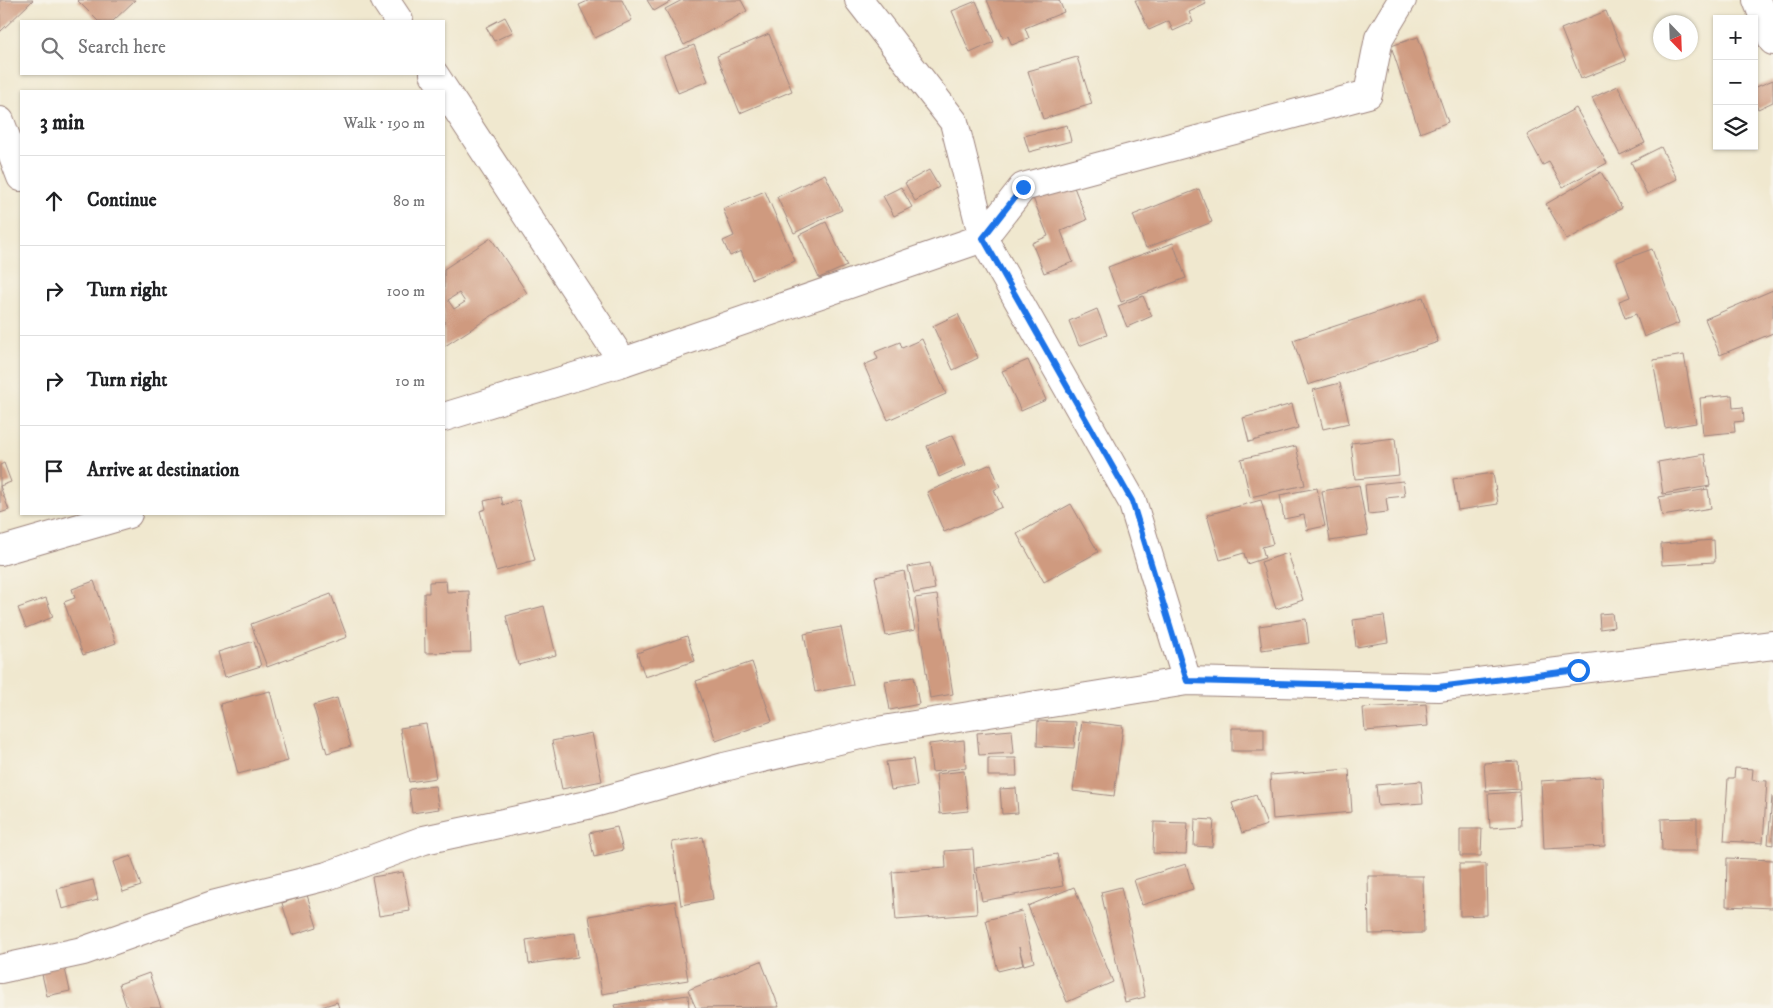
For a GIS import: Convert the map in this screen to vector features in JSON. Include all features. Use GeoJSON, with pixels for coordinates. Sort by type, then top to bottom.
{"type":"FeatureCollection","features":[{"type":"Feature","properties":{"kind":"street"},"geometry":{"type":"LineString","coordinates":[[385,0],[398,20]]}},
{"type":"Feature","properties":{"kind":"street"},"geometry":{"type":"LineString","coordinates":[[859,0],[954,122],[983,238],[1132,501],[1187,681]]}},
{"type":"Feature","properties":{"kind":"street"},"geometry":{"type":"LineString","coordinates":[[445,417],[623,362],[983,238],[1023,187],[1368,94],[1379,38],[1402,0]]}},
{"type":"Feature","properties":{"kind":"street"},"geometry":{"type":"LineString","coordinates":[[1757,0],[1773,41]]}},
{"type":"Feature","properties":{"kind":"street"},"geometry":{"type":"LineString","coordinates":[[435,75],[444,90]]}},
{"type":"Feature","properties":{"kind":"street"},"geometry":{"type":"LineString","coordinates":[[445,91],[623,362]]}},
{"type":"Feature","properties":{"kind":"street"},"geometry":{"type":"LineString","coordinates":[[0,121],[20,174]]}},
{"type":"Feature","properties":{"kind":"street"},"geometry":{"type":"LineString","coordinates":[[0,551],[125,515]]}},
{"type":"Feature","properties":{"kind":"street"},"geometry":{"type":"LineString","coordinates":[[0,969],[83,951],[216,904],[327,876],[424,840],[587,804],[724,768],[877,732],[1187,681],[1438,687],[1773,645]]}},
{"type":"Feature","properties":{"kind":"building"},"geometry":{"type":"Polygon","coordinates":[[[33,0],[0,32],[0,1],[33,0]]]}},
{"type":"Feature","properties":{"kind":"building"},"geometry":{"type":"Polygon","coordinates":[[[77,0],[135,0],[114,20],[97,20],[77,0]]]}},
{"type":"Feature","properties":{"kind":"building"},"geometry":{"type":"Polygon","coordinates":[[[590,0],[622,0],[632,20],[595,38],[579,5],[590,0]]]}},
{"type":"Feature","properties":{"kind":"building"},"geometry":{"type":"Polygon","coordinates":[[[647,0],[673,0],[654,11],[647,0]]]}},
{"type":"Feature","properties":{"kind":"building"},"geometry":{"type":"Polygon","coordinates":[[[682,0],[741,0],[747,11],[684,45],[665,9],[682,0]]]}},
{"type":"Feature","properties":{"kind":"building"},"geometry":{"type":"Polygon","coordinates":[[[987,0],[1059,0],[1064,12],[1025,28],[1029,38],[1012,45],[1008,36],[1003,38],[987,0]]]}},
{"type":"Feature","properties":{"kind":"building"},"geometry":{"type":"Polygon","coordinates":[[[1135,0],[1204,0],[1206,4],[1189,12],[1193,22],[1173,31],[1169,21],[1149,30],[1135,0]]]}},
{"type":"Feature","properties":{"kind":"building"},"geometry":{"type":"Polygon","coordinates":[[[976,1],[994,42],[970,53],[952,11],[976,1]]]}},
{"type":"Feature","properties":{"kind":"building"},"geometry":{"type":"Polygon","coordinates":[[[1606,11],[1626,61],[1581,79],[1561,29],[1606,11]]]}},
{"type":"Feature","properties":{"kind":"building"},"geometry":{"type":"Polygon","coordinates":[[[505,17],[513,32],[494,41],[486,27],[505,17]]]}},
{"type":"Feature","properties":{"kind":"building"},"geometry":{"type":"Polygon","coordinates":[[[769,34],[792,91],[740,113],[717,56],[769,34]]]}},
{"type":"Feature","properties":{"kind":"building"},"geometry":{"type":"Polygon","coordinates":[[[1418,37],[1448,122],[1420,133],[1391,46],[1418,37]]]}},
{"type":"Feature","properties":{"kind":"building"},"geometry":{"type":"Polygon","coordinates":[[[694,45],[708,81],[678,93],[664,56],[694,45]]]}},
{"type":"Feature","properties":{"kind":"building"},"geometry":{"type":"Polygon","coordinates":[[[1077,57],[1092,104],[1043,119],[1028,71],[1077,57]]]}},
{"type":"Feature","properties":{"kind":"building"},"geometry":{"type":"Polygon","coordinates":[[[1773,80],[1773,102],[1758,109],[1758,105],[1758,86],[1773,80]]]}},
{"type":"Feature","properties":{"kind":"building"},"geometry":{"type":"Polygon","coordinates":[[[1618,86],[1645,143],[1620,155],[1592,98],[1618,86]]]}},
{"type":"Feature","properties":{"kind":"building"},"geometry":{"type":"Polygon","coordinates":[[[1576,108],[1607,163],[1563,187],[1549,162],[1543,165],[1527,135],[1576,108]]]}},
{"type":"Feature","properties":{"kind":"building"},"geometry":{"type":"Polygon","coordinates":[[[1067,125],[1071,141],[1029,152],[1024,136],[1067,125]]]}},
{"type":"Feature","properties":{"kind":"building"},"geometry":{"type":"Polygon","coordinates":[[[1661,147],[1677,179],[1647,194],[1631,162],[1661,147]]]}},
{"type":"Feature","properties":{"kind":"building"},"geometry":{"type":"Polygon","coordinates":[[[929,170],[939,187],[915,201],[905,183],[929,170]]]}},
{"type":"Feature","properties":{"kind":"building"},"geometry":{"type":"Polygon","coordinates":[[[1601,172],[1622,208],[1567,240],[1546,204],[1601,172]]]}},
{"type":"Feature","properties":{"kind":"building"},"geometry":{"type":"Polygon","coordinates":[[[825,174],[842,210],[794,233],[777,197],[825,174]]]}},
{"type":"Feature","properties":{"kind":"building"},"geometry":{"type":"Polygon","coordinates":[[[1072,182],[1087,220],[1061,231],[1073,262],[1044,273],[1032,243],[1048,236],[1033,198],[1072,182]]]}},
{"type":"Feature","properties":{"kind":"building"},"geometry":{"type":"Polygon","coordinates":[[[901,187],[912,207],[894,216],[883,196],[901,187]]]}},
{"type":"Feature","properties":{"kind":"building"},"geometry":{"type":"Polygon","coordinates":[[[1199,189],[1212,222],[1146,248],[1133,215],[1199,189]]]}},
{"type":"Feature","properties":{"kind":"building"},"geometry":{"type":"Polygon","coordinates":[[[765,191],[795,261],[752,279],[741,251],[730,256],[723,241],[734,236],[723,209],[765,191]]]}},
{"type":"Feature","properties":{"kind":"building"},"geometry":{"type":"Polygon","coordinates":[[[826,222],[847,266],[819,278],[799,235],[826,222]]]}},
{"type":"Feature","properties":{"kind":"building"},"geometry":{"type":"Polygon","coordinates":[[[491,238],[527,293],[445,346],[445,268],[491,238]],[[459,293],[448,300],[454,309],[465,302],[459,293]]]}},
{"type":"Feature","properties":{"kind":"building"},"geometry":{"type":"Polygon","coordinates":[[[1173,243],[1186,278],[1121,302],[1108,267],[1173,243]]]}},
{"type":"Feature","properties":{"kind":"building"},"geometry":{"type":"Polygon","coordinates":[[[1652,249],[1679,323],[1644,337],[1636,314],[1625,318],[1619,301],[1630,297],[1617,262],[1652,249]]]}},
{"type":"Feature","properties":{"kind":"building"},"geometry":{"type":"Polygon","coordinates":[[[1773,290],[1773,333],[1720,355],[1705,319],[1773,290]]]}},
{"type":"Feature","properties":{"kind":"building"},"geometry":{"type":"Polygon","coordinates":[[[1143,296],[1152,316],[1127,327],[1118,306],[1143,296]]]}},
{"type":"Feature","properties":{"kind":"building"},"geometry":{"type":"Polygon","coordinates":[[[1423,297],[1438,342],[1308,385],[1293,340],[1423,297]]]}},
{"type":"Feature","properties":{"kind":"building"},"geometry":{"type":"Polygon","coordinates":[[[1097,309],[1107,335],[1079,346],[1069,321],[1097,309]]]}},
{"type":"Feature","properties":{"kind":"building"},"geometry":{"type":"Polygon","coordinates":[[[958,314],[978,358],[953,370],[933,326],[958,314]]]}},
{"type":"Feature","properties":{"kind":"building"},"geometry":{"type":"Polygon","coordinates":[[[922,339],[946,394],[888,420],[864,365],[878,359],[875,352],[900,342],[902,348],[922,339]]]}},
{"type":"Feature","properties":{"kind":"building"},"geometry":{"type":"Polygon","coordinates":[[[1684,355],[1696,423],[1665,428],[1653,360],[1684,355]]]}},
{"type":"Feature","properties":{"kind":"building"},"geometry":{"type":"Polygon","coordinates":[[[1028,360],[1046,400],[1021,411],[1002,371],[1028,360]]]}},
{"type":"Feature","properties":{"kind":"building"},"geometry":{"type":"Polygon","coordinates":[[[1340,383],[1349,423],[1323,429],[1313,390],[1340,383]]]}},
{"type":"Feature","properties":{"kind":"building"},"geometry":{"type":"Polygon","coordinates":[[[1732,395],[1733,408],[1743,407],[1744,421],[1734,422],[1735,432],[1703,435],[1700,398],[1732,395]]]}},
{"type":"Feature","properties":{"kind":"building"},"geometry":{"type":"Polygon","coordinates":[[[1292,404],[1298,428],[1249,442],[1243,418],[1292,404]]]}},
{"type":"Feature","properties":{"kind":"building"},"geometry":{"type":"Polygon","coordinates":[[[953,435],[966,465],[939,477],[927,446],[953,435]]]}},
{"type":"Feature","properties":{"kind":"building"},"geometry":{"type":"Polygon","coordinates":[[[1395,438],[1399,475],[1355,479],[1351,443],[1395,438]]]}},
{"type":"Feature","properties":{"kind":"building"},"geometry":{"type":"Polygon","coordinates":[[[1296,446],[1305,485],[1250,497],[1241,459],[1296,446]]]}},
{"type":"Feature","properties":{"kind":"building"},"geometry":{"type":"Polygon","coordinates":[[[1705,454],[1710,486],[1663,494],[1658,462],[1705,454]]]}},
{"type":"Feature","properties":{"kind":"building"},"geometry":{"type":"Polygon","coordinates":[[[4,463],[11,482],[0,486],[0,465],[4,463]]]}},
{"type":"Feature","properties":{"kind":"building"},"geometry":{"type":"Polygon","coordinates":[[[991,464],[1000,487],[994,490],[1002,507],[944,532],[927,492],[991,464]]]}},
{"type":"Feature","properties":{"kind":"building"},"geometry":{"type":"Polygon","coordinates":[[[1493,473],[1498,504],[1458,510],[1453,479],[1493,473]]]}},
{"type":"Feature","properties":{"kind":"building"},"geometry":{"type":"Polygon","coordinates":[[[1403,481],[1405,496],[1386,498],[1388,512],[1368,514],[1365,485],[1403,481]]]}},
{"type":"Feature","properties":{"kind":"building"},"geometry":{"type":"Polygon","coordinates":[[[1359,485],[1368,535],[1330,541],[1322,491],[1359,485]]]}},
{"type":"Feature","properties":{"kind":"building"},"geometry":{"type":"Polygon","coordinates":[[[0,486],[9,510],[0,513],[0,486]]]}},
{"type":"Feature","properties":{"kind":"building"},"geometry":{"type":"Polygon","coordinates":[[[1317,488],[1325,526],[1307,530],[1304,515],[1284,519],[1280,495],[1317,488]]]}},
{"type":"Feature","properties":{"kind":"building"},"geometry":{"type":"Polygon","coordinates":[[[1708,489],[1711,508],[1662,516],[1659,497],[1708,489]]]}},
{"type":"Feature","properties":{"kind":"building"},"geometry":{"type":"Polygon","coordinates":[[[501,497],[503,505],[519,500],[535,560],[496,571],[480,511],[486,509],[484,501],[501,497]]]}},
{"type":"Feature","properties":{"kind":"building"},"geometry":{"type":"Polygon","coordinates":[[[1261,500],[1273,544],[1262,547],[1265,558],[1247,564],[1244,553],[1220,560],[1207,515],[1261,500]]]}},
{"type":"Feature","properties":{"kind":"building"},"geometry":{"type":"Polygon","coordinates":[[[1071,504],[1098,552],[1044,582],[1017,534],[1071,504]]]}},
{"type":"Feature","properties":{"kind":"building"},"geometry":{"type":"Polygon","coordinates":[[[1714,540],[1715,562],[1662,565],[1661,544],[1714,540]]]}},
{"type":"Feature","properties":{"kind":"building"},"geometry":{"type":"Polygon","coordinates":[[[1288,553],[1303,600],[1276,609],[1261,562],[1288,553]]]}},
{"type":"Feature","properties":{"kind":"building"},"geometry":{"type":"Polygon","coordinates":[[[930,563],[935,589],[914,593],[908,567],[930,563]]]}},
{"type":"Feature","properties":{"kind":"building"},"geometry":{"type":"Polygon","coordinates":[[[904,571],[915,630],[886,636],[875,577],[904,571]]]}},
{"type":"Feature","properties":{"kind":"building"},"geometry":{"type":"Polygon","coordinates":[[[94,581],[116,643],[83,655],[64,602],[75,598],[72,589],[94,581]]]}},
{"type":"Feature","properties":{"kind":"building"},"geometry":{"type":"Polygon","coordinates":[[[446,581],[447,592],[469,591],[471,652],[425,653],[424,593],[429,593],[429,582],[446,581]]]}},
{"type":"Feature","properties":{"kind":"building"},"geometry":{"type":"Polygon","coordinates":[[[331,594],[347,637],[267,667],[251,624],[331,594]]]}},
{"type":"Feature","properties":{"kind":"building"},"geometry":{"type":"Polygon","coordinates":[[[937,595],[953,694],[930,698],[915,598],[937,595]]]}},
{"type":"Feature","properties":{"kind":"building"},"geometry":{"type":"Polygon","coordinates":[[[46,598],[53,617],[26,628],[18,608],[46,598]]]}},
{"type":"Feature","properties":{"kind":"building"},"geometry":{"type":"Polygon","coordinates":[[[544,606],[556,655],[518,665],[506,616],[544,606]]]}},
{"type":"Feature","properties":{"kind":"building"},"geometry":{"type":"Polygon","coordinates":[[[1612,613],[1614,627],[1600,629],[1599,614],[1612,613]]]}},
{"type":"Feature","properties":{"kind":"building"},"geometry":{"type":"Polygon","coordinates":[[[1384,616],[1388,642],[1356,647],[1353,620],[1384,616]]]}},
{"type":"Feature","properties":{"kind":"building"},"geometry":{"type":"Polygon","coordinates":[[[1306,619],[1309,643],[1262,650],[1259,626],[1306,619]]]}},
{"type":"Feature","properties":{"kind":"building"},"geometry":{"type":"Polygon","coordinates":[[[841,627],[853,685],[815,692],[804,634],[841,627]]]}},
{"type":"Feature","properties":{"kind":"building"},"geometry":{"type":"Polygon","coordinates":[[[687,636],[695,661],[645,677],[637,653],[687,636]]]}},
{"type":"Feature","properties":{"kind":"building"},"geometry":{"type":"Polygon","coordinates":[[[254,641],[261,666],[225,677],[218,652],[254,641]]]}},
{"type":"Feature","properties":{"kind":"building"},"geometry":{"type":"Polygon","coordinates":[[[752,662],[772,721],[716,741],[696,681],[752,662]]]}},
{"type":"Feature","properties":{"kind":"building"},"geometry":{"type":"Polygon","coordinates":[[[914,677],[919,704],[890,710],[885,681],[914,677]]]}},
{"type":"Feature","properties":{"kind":"building"},"geometry":{"type":"Polygon","coordinates":[[[270,691],[288,761],[238,774],[220,704],[270,691]]]}},
{"type":"Feature","properties":{"kind":"building"},"geometry":{"type":"Polygon","coordinates":[[[337,698],[351,746],[327,753],[313,705],[337,698]]]}},
{"type":"Feature","properties":{"kind":"building"},"geometry":{"type":"Polygon","coordinates":[[[1426,704],[1428,726],[1365,731],[1363,708],[1426,704]]]}},
{"type":"Feature","properties":{"kind":"building"},"geometry":{"type":"Polygon","coordinates":[[[1038,721],[1076,722],[1074,748],[1037,746],[1038,721]]]}},
{"type":"Feature","properties":{"kind":"building"},"geometry":{"type":"Polygon","coordinates":[[[1082,721],[1123,726],[1114,796],[1073,791],[1082,721]]]}},
{"type":"Feature","properties":{"kind":"building"},"geometry":{"type":"Polygon","coordinates":[[[426,724],[436,778],[409,782],[400,728],[426,724]]]}},
{"type":"Feature","properties":{"kind":"building"},"geometry":{"type":"Polygon","coordinates":[[[1232,728],[1264,728],[1264,751],[1232,751],[1232,728]]]}},
{"type":"Feature","properties":{"kind":"building"},"geometry":{"type":"Polygon","coordinates":[[[1012,730],[1014,753],[979,755],[977,733],[1012,730]]]}},
{"type":"Feature","properties":{"kind":"building"},"geometry":{"type":"Polygon","coordinates":[[[592,733],[602,781],[562,789],[552,741],[592,733]]]}},
{"type":"Feature","properties":{"kind":"building"},"geometry":{"type":"Polygon","coordinates":[[[964,740],[966,768],[932,772],[929,744],[964,740]]]}},
{"type":"Feature","properties":{"kind":"building"},"geometry":{"type":"Polygon","coordinates":[[[988,758],[1016,758],[1017,776],[988,776],[988,758]]]}},
{"type":"Feature","properties":{"kind":"building"},"geometry":{"type":"Polygon","coordinates":[[[913,759],[917,786],[891,790],[886,762],[913,759]]]}},
{"type":"Feature","properties":{"kind":"building"},"geometry":{"type":"Polygon","coordinates":[[[1518,761],[1520,789],[1486,791],[1484,763],[1518,761]]]}},
{"type":"Feature","properties":{"kind":"building"},"geometry":{"type":"Polygon","coordinates":[[[1735,768],[1753,769],[1752,780],[1767,781],[1763,843],[1724,841],[1728,778],[1734,778],[1735,768]]]}},
{"type":"Feature","properties":{"kind":"building"},"geometry":{"type":"Polygon","coordinates":[[[1349,769],[1352,812],[1273,819],[1270,775],[1349,769]]]}},
{"type":"Feature","properties":{"kind":"building"},"geometry":{"type":"Polygon","coordinates":[[[964,771],[968,811],[940,814],[936,774],[964,771]]]}},
{"type":"Feature","properties":{"kind":"building"},"geometry":{"type":"Polygon","coordinates":[[[1602,777],[1605,846],[1544,849],[1541,781],[1602,777]]]}},
{"type":"Feature","properties":{"kind":"building"},"geometry":{"type":"Polygon","coordinates":[[[1421,781],[1423,803],[1378,806],[1376,785],[1421,781]]]}},
{"type":"Feature","properties":{"kind":"building"},"geometry":{"type":"Polygon","coordinates":[[[435,786],[439,809],[412,813],[409,789],[435,786]]]}},
{"type":"Feature","properties":{"kind":"building"},"geometry":{"type":"Polygon","coordinates":[[[1016,788],[1018,813],[1002,814],[1000,789],[1016,788]]]}},
{"type":"Feature","properties":{"kind":"building"},"geometry":{"type":"Polygon","coordinates":[[[1519,792],[1521,826],[1490,828],[1488,794],[1519,792]]]}},
{"type":"Feature","properties":{"kind":"building"},"geometry":{"type":"Polygon","coordinates":[[[1256,795],[1267,825],[1242,833],[1232,803],[1256,795]]]}},
{"type":"Feature","properties":{"kind":"building"},"geometry":{"type":"Polygon","coordinates":[[[1773,797],[1773,845],[1768,844],[1773,797]]]}},
{"type":"Feature","properties":{"kind":"building"},"geometry":{"type":"Polygon","coordinates":[[[1697,818],[1697,851],[1662,851],[1661,819],[1697,818]]]}},
{"type":"Feature","properties":{"kind":"building"},"geometry":{"type":"Polygon","coordinates":[[[1195,819],[1214,820],[1212,847],[1194,846],[1195,819]]]}},
{"type":"Feature","properties":{"kind":"building"},"geometry":{"type":"Polygon","coordinates":[[[1154,822],[1188,823],[1186,854],[1153,853],[1154,822]]]}},
{"type":"Feature","properties":{"kind":"building"},"geometry":{"type":"Polygon","coordinates":[[[617,827],[623,850],[594,857],[589,833],[617,827]]]}},
{"type":"Feature","properties":{"kind":"building"},"geometry":{"type":"Polygon","coordinates":[[[1460,829],[1482,829],[1481,856],[1460,856],[1460,829]]]}},
{"type":"Feature","properties":{"kind":"building"},"geometry":{"type":"Polygon","coordinates":[[[703,837],[713,899],[681,905],[672,842],[703,837]]]}},
{"type":"Feature","properties":{"kind":"building"},"geometry":{"type":"Polygon","coordinates":[[[973,849],[977,914],[896,920],[892,872],[946,868],[945,851],[973,849]]]}},
{"type":"Feature","properties":{"kind":"building"},"geometry":{"type":"Polygon","coordinates":[[[1057,854],[1063,886],[982,901],[976,868],[1057,854]]]}},
{"type":"Feature","properties":{"kind":"building"},"geometry":{"type":"Polygon","coordinates":[[[131,856],[141,886],[123,892],[113,862],[131,856]]]}},
{"type":"Feature","properties":{"kind":"building"},"geometry":{"type":"Polygon","coordinates":[[[1727,858],[1773,860],[1773,908],[1726,906],[1727,858]]]}},
{"type":"Feature","properties":{"kind":"building"},"geometry":{"type":"Polygon","coordinates":[[[1186,864],[1193,889],[1142,905],[1134,880],[1186,864]]]}},
{"type":"Feature","properties":{"kind":"building"},"geometry":{"type":"Polygon","coordinates":[[[1459,864],[1486,864],[1487,915],[1460,916],[1459,864]]]}},
{"type":"Feature","properties":{"kind":"building"},"geometry":{"type":"Polygon","coordinates":[[[403,872],[410,911],[379,916],[372,877],[403,872]]]}},
{"type":"Feature","properties":{"kind":"building"},"geometry":{"type":"Polygon","coordinates":[[[1368,876],[1423,876],[1424,933],[1369,934],[1368,876]]]}},
{"type":"Feature","properties":{"kind":"building"},"geometry":{"type":"Polygon","coordinates":[[[93,880],[98,900],[62,909],[57,889],[93,880]]]}},
{"type":"Feature","properties":{"kind":"building"},"geometry":{"type":"Polygon","coordinates":[[[1074,887],[1113,982],[1067,1002],[1028,906],[1074,887]]]}},
{"type":"Feature","properties":{"kind":"building"},"geometry":{"type":"Polygon","coordinates":[[[1121,887],[1145,997],[1125,1002],[1101,892],[1121,887]]]}},
{"type":"Feature","properties":{"kind":"building"},"geometry":{"type":"Polygon","coordinates":[[[307,895],[317,927],[292,935],[282,903],[307,895]]]}},
{"type":"Feature","properties":{"kind":"building"},"geometry":{"type":"Polygon","coordinates":[[[675,901],[688,980],[602,994],[589,916],[675,901]]]}},
{"type":"Feature","properties":{"kind":"building"},"geometry":{"type":"Polygon","coordinates":[[[1022,911],[1034,962],[1024,965],[1019,947],[1023,965],[998,971],[986,920],[1022,911]]]}},
{"type":"Feature","properties":{"kind":"building"},"geometry":{"type":"Polygon","coordinates":[[[575,933],[578,957],[529,964],[526,940],[575,933]]]}},
{"type":"Feature","properties":{"kind":"building"},"geometry":{"type":"Polygon","coordinates":[[[761,961],[779,1007],[696,1008],[688,990],[761,961]]]}},
{"type":"Feature","properties":{"kind":"building"},"geometry":{"type":"Polygon","coordinates":[[[64,964],[70,991],[47,996],[41,970],[64,964]]]}},
{"type":"Feature","properties":{"kind":"building"},"geometry":{"type":"Polygon","coordinates":[[[149,973],[161,1008],[127,1008],[119,984],[149,973]]]}},
{"type":"Feature","properties":{"kind":"building"},"geometry":{"type":"Polygon","coordinates":[[[688,995],[689,1008],[615,1008],[614,1005],[688,995]]]}},
{"type":"Feature","properties":{"kind":"building"},"geometry":{"type":"Polygon","coordinates":[[[337,1002],[339,1008],[318,1008],[337,1002]]]}},
{"type":"Feature","properties":{"kind":"route"},"geometry":{"type":"LineString","coordinates":[[1023,187],[983,238],[1132,501],[1187,681],[1438,687],[1578,670]]}}]}
